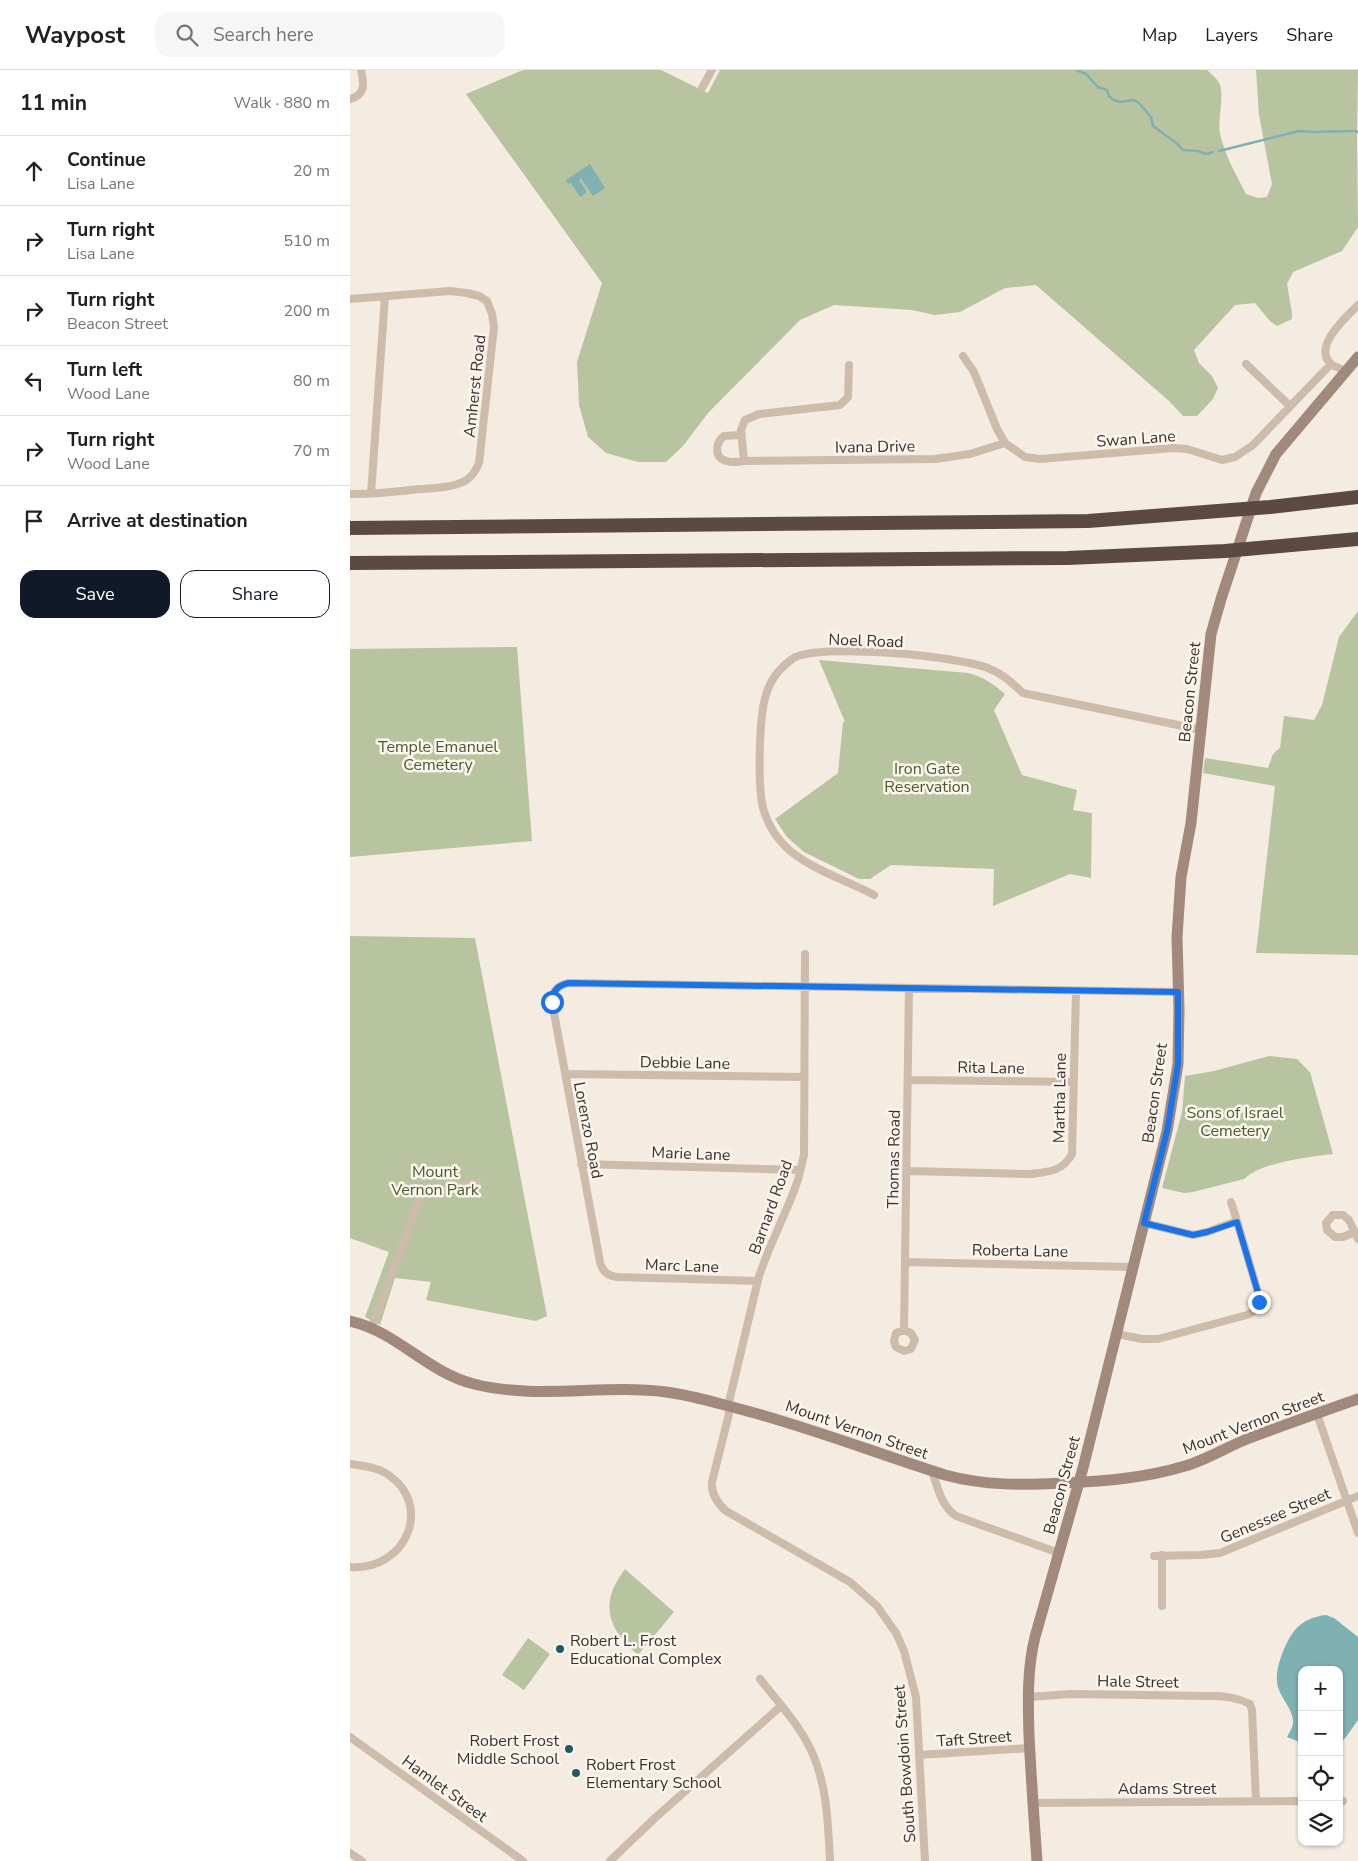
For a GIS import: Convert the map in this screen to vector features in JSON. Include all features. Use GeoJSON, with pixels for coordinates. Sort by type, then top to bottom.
{"type":"FeatureCollection","features":[{"type":"Feature","properties":{"kind":"highway"},"geometry":{"type":"LineString","coordinates":[[350,528],[1088,521],[1227,511],[1358,497]]}},
{"type":"Feature","properties":{"kind":"highway"},"geometry":{"type":"LineString","coordinates":[[350,563],[1068,558],[1225,551],[1358,540]]}},
{"type":"Feature","properties":{"kind":"main road","name":"Beacon Street"},"geometry":{"type":"LineString","coordinates":[[1037,1861],[1028,1697],[1031,1650],[1079,1482],[1167,1131],[1178,1064],[1177,938],[1181,877],[1191,823],[1212,634],[1221,599],[1261,481],[1276,454],[1358,357]]}},
{"type":"Feature","properties":{"kind":"main road","name":"Mount Vernon Street"},"geometry":{"type":"LineString","coordinates":[[350,1321],[389,1338],[452,1377],[474,1384],[508,1391],[649,1390],[695,1396],[784,1420],[932,1471],[967,1481],[986,1484],[1079,1482],[1136,1478],[1187,1466],[1248,1439],[1358,1399]]}},
{"type":"Feature","properties":{"kind":"street"},"geometry":{"type":"LineString","coordinates":[[350,98],[357,96],[363,89],[364,83],[361,70]]}},
{"type":"Feature","properties":{"kind":"street"},"geometry":{"type":"LineString","coordinates":[[702,88],[711,70]]}},
{"type":"Feature","properties":{"kind":"street","name":"Amherst Road"},"geometry":{"type":"LineString","coordinates":[[371,494],[442,487],[467,480],[475,472],[479,463],[494,326],[487,301],[479,296],[450,291],[384,296]]}},
{"type":"Feature","properties":{"kind":"street"},"geometry":{"type":"LineString","coordinates":[[350,299],[384,296],[371,494],[350,494]]}},
{"type":"Feature","properties":{"kind":"street"},"geometry":{"type":"LineString","coordinates":[[1346,371],[1331,364],[1326,355],[1326,347],[1344,318],[1358,305]]}},
{"type":"Feature","properties":{"kind":"street","name":"Swan Lane"},"geometry":{"type":"LineString","coordinates":[[963,356],[974,372],[997,429],[1005,443],[1025,457],[1040,459],[1174,448],[1188,449],[1222,460],[1235,457],[1246,451],[1331,364]]}},
{"type":"Feature","properties":{"kind":"street"},"geometry":{"type":"LineString","coordinates":[[1246,364],[1290,406]]}},
{"type":"Feature","properties":{"kind":"street"},"geometry":{"type":"LineString","coordinates":[[744,461],[741,435],[742,424],[746,420],[754,416],[840,405],[848,397],[849,365]]}},
{"type":"Feature","properties":{"kind":"street","name":"Ivana Drive"},"geometry":{"type":"LineString","coordinates":[[741,435],[724,436],[718,442],[717,451],[721,458],[726,461],[935,459],[970,454],[1005,443]]}},
{"type":"Feature","properties":{"kind":"street","name":"Noel Road"},"geometry":{"type":"LineString","coordinates":[[874,895],[806,862],[786,847],[771,830],[763,809],[759,761],[765,696],[772,680],[781,668],[794,658],[816,653],[846,651],[960,661],[989,668],[1004,676],[1024,693],[1202,730]]}},
{"type":"Feature","properties":{"kind":"street","name":"Barnard Road"},"geometry":{"type":"LineString","coordinates":[[713,1493],[712,1482],[729,1414],[728,1406],[758,1281],[790,1201],[804,1155],[805,954]]}},
{"type":"Feature","properties":{"kind":"street","name":"Lorenzo Road"},"geometry":{"type":"LineString","coordinates":[[606,1273],[600,1262],[581,1164],[552,1002],[555,990],[563,984],[569,983],[805,986]]}},
{"type":"Feature","properties":{"kind":"street"},"geometry":{"type":"LineString","coordinates":[[805,986],[1178,992]]}},
{"type":"Feature","properties":{"kind":"street","name":"Thomas Road"},"geometry":{"type":"LineString","coordinates":[[904,1330],[909,988]]}},
{"type":"Feature","properties":{"kind":"street","name":"Martha Lane"},"geometry":{"type":"LineString","coordinates":[[907,1172],[1031,1174],[1046,1172],[1064,1166],[1072,1154],[1076,990]]}},
{"type":"Feature","properties":{"kind":"street","name":"Debbie Lane"},"geometry":{"type":"LineString","coordinates":[[565,1074],[804,1077]]}},
{"type":"Feature","properties":{"kind":"street","name":"Rita Lane"},"geometry":{"type":"LineString","coordinates":[[908,1080],[1073,1082]]}},
{"type":"Feature","properties":{"kind":"street","name":"Marie Lane"},"geometry":{"type":"LineString","coordinates":[[581,1164],[800,1170]]}},
{"type":"Feature","properties":{"kind":"street"},"geometry":{"type":"LineString","coordinates":[[371,1329],[421,1195],[478,1182]]}},
{"type":"Feature","properties":{"kind":"street"},"geometry":{"type":"LineString","coordinates":[[1117,1334],[1142,1339],[1158,1339],[1247,1315],[1255,1311],[1259,1302],[1259,1296],[1231,1202]]}},
{"type":"Feature","properties":{"kind":"street"},"geometry":{"type":"LineString","coordinates":[[1144,1223],[1193,1235],[1237,1222]]}},
{"type":"Feature","properties":{"kind":"street","name":"Roberta Lane"},"geometry":{"type":"LineString","coordinates":[[905,1262],[1134,1267]]}},
{"type":"Feature","properties":{"kind":"street","name":"Marc Lane"},"geometry":{"type":"LineString","coordinates":[[606,1273],[617,1277],[758,1281]]}},
{"type":"Feature","properties":{"kind":"street"},"geometry":{"type":"LineString","coordinates":[[1317,1414],[1358,1533]]}},
{"type":"Feature","properties":{"kind":"street"},"geometry":{"type":"LineString","coordinates":[[350,1464],[373,1468],[388,1475],[404,1491],[410,1513],[407,1535],[402,1545],[394,1554],[375,1565],[350,1567]]}},
{"type":"Feature","properties":{"kind":"street"},"geometry":{"type":"LineString","coordinates":[[932,1471],[948,1511],[956,1516],[1059,1553]]}},
{"type":"Feature","properties":{"kind":"street","name":"South Bowdoin Street"},"geometry":{"type":"LineString","coordinates":[[713,1493],[720,1505],[726,1510],[850,1582],[877,1606],[896,1632],[911,1671],[916,1697],[925,1861]]}},
{"type":"Feature","properties":{"kind":"street","name":"Genessee Street"},"geometry":{"type":"LineString","coordinates":[[1162,1606],[1158,1555],[1220,1553],[1358,1496]]}},
{"type":"Feature","properties":{"kind":"street"},"geometry":{"type":"LineString","coordinates":[[760,1679],[810,1746],[818,1766],[825,1793],[830,1861]]}},
{"type":"Feature","properties":{"kind":"street","name":"Hale Street"},"geometry":{"type":"LineString","coordinates":[[1028,1697],[1071,1694],[1229,1696],[1250,1704],[1252,1710],[1256,1801]]}},
{"type":"Feature","properties":{"kind":"street"},"geometry":{"type":"LineString","coordinates":[[610,1861],[655,1818],[781,1706]]}},
{"type":"Feature","properties":{"kind":"street","name":"Hamlet Street"},"geometry":{"type":"LineString","coordinates":[[350,1737],[524,1861]]}},
{"type":"Feature","properties":{"kind":"street","name":"Taft Street"},"geometry":{"type":"LineString","coordinates":[[919,1755],[1030,1748]]}},
{"type":"Feature","properties":{"kind":"street","name":"Adams Street"},"geometry":{"type":"LineString","coordinates":[[1033,1803],[1298,1801]]}},
{"type":"Feature","properties":{"kind":"street"},"geometry":{"type":"LineString","coordinates":[[350,1852],[360,1860]]}},
{"type":"Feature","properties":{"kind":"street"},"geometry":{"type":"LineString","coordinates":[[507,1861],[512,1853]]}},
{"type":"Feature","properties":{"kind":"green space"},"geometry":{"type":"Polygon","coordinates":[[[523,70],[661,70],[708,93],[720,70],[1207,70],[1220,86],[1219,128],[1222,142],[1246,194],[1258,198],[1267,197],[1272,184],[1259,115],[1256,70],[1358,70],[1358,227],[1342,251],[1293,272],[1287,284],[1292,319],[1277,326],[1270,321],[1255,303],[1235,305],[1194,350],[1199,363],[1212,376],[1218,388],[1213,399],[1197,416],[1183,416],[1169,401],[1036,285],[1005,288],[960,312],[935,315],[912,310],[834,305],[800,320],[708,413],[683,446],[666,462],[638,462],[606,453],[588,437],[579,405],[577,362],[602,283],[466,94],[523,70]]]}},
{"type":"Feature","properties":{"kind":"green space"},"geometry":{"type":"Polygon","coordinates":[[[1358,611],[1358,955],[1256,953],[1275,786],[1203,773],[1205,758],[1268,768],[1273,754],[1280,748],[1284,716],[1314,720],[1322,705],[1339,637],[1358,611]]]}},
{"type":"Feature","properties":{"kind":"green space","name":"Temple Emanuel Cemetery"},"geometry":{"type":"Polygon","coordinates":[[[517,647],[532,841],[350,857],[350,649],[517,647]]]}},
{"type":"Feature","properties":{"kind":"green space","name":"Iron Gate Reservation"},"geometry":{"type":"Polygon","coordinates":[[[819,660],[968,673],[984,679],[1001,690],[1005,694],[994,710],[1022,775],[1077,790],[1073,810],[1092,813],[1091,878],[1070,874],[993,906],[994,869],[891,865],[870,879],[859,879],[804,852],[787,837],[775,819],[838,773],[843,722],[845,722],[819,660]]]}},
{"type":"Feature","properties":{"kind":"green space","name":"Mount Vernon Park"},"geometry":{"type":"Polygon","coordinates":[[[350,936],[475,938],[547,1316],[536,1321],[426,1300],[431,1282],[395,1278],[380,1325],[365,1317],[389,1252],[350,1238],[350,936]]]}},
{"type":"Feature","properties":{"kind":"green space","name":"Sons of Israel Cemetery"},"geometry":{"type":"Polygon","coordinates":[[[1269,1056],[1297,1059],[1310,1072],[1333,1154],[1273,1164],[1252,1173],[1244,1179],[1193,1192],[1184,1193],[1162,1188],[1182,1112],[1185,1076],[1214,1071],[1269,1056]]]}},
{"type":"Feature","properties":{"kind":"green space"},"geometry":{"type":"Polygon","coordinates":[[[625,1569],[674,1612],[638,1655],[619,1635],[610,1615],[612,1593],[625,1569]]]}},
{"type":"Feature","properties":{"kind":"green space"},"geometry":{"type":"Polygon","coordinates":[[[528,1638],[550,1654],[524,1690],[502,1675],[528,1638]]]}},
{"type":"Feature","properties":{"kind":"water"},"geometry":{"type":"Polygon","coordinates":[[[590,164],[605,188],[593,196],[581,178],[579,180],[587,192],[580,197],[571,183],[568,184],[566,180],[590,164]]]}},
{"type":"Feature","properties":{"kind":"water"},"geometry":{"type":"Polygon","coordinates":[[[1326,1615],[1334,1618],[1358,1637],[1358,1720],[1343,1740],[1343,1666],[1298,1666],[1298,1741],[1287,1737],[1293,1723],[1293,1718],[1278,1687],[1277,1673],[1281,1657],[1291,1635],[1301,1624],[1318,1616],[1326,1615]]]}},
{"type":"Feature","properties":{"kind":"waterway"},"geometry":{"type":"LineString","coordinates":[[1076,70],[1086,74],[1098,87],[1107,90],[1109,96],[1114,100],[1120,102],[1134,100],[1139,103],[1151,117],[1153,126],[1183,150],[1198,151],[1206,154],[1213,152]]}},
{"type":"Feature","properties":{"kind":"waterway"},"geometry":{"type":"LineString","coordinates":[[1219,151],[1299,131],[1353,131]]}},
{"type":"Feature","properties":{"kind":"place","name":"Robert L. Frost Educational Complex"},"geometry":{"type":"Point","coordinates":[560,1649]}},
{"type":"Feature","properties":{"kind":"place","name":"Robert Frost Middle School"},"geometry":{"type":"Point","coordinates":[569,1749]}},
{"type":"Feature","properties":{"kind":"place","name":"Robert Frost Elementary School"},"geometry":{"type":"Point","coordinates":[576,1773]}},
{"type":"Feature","properties":{"kind":"route"},"geometry":{"type":"LineString","coordinates":[[552,1002],[553,993],[557,988],[569,983],[1178,992],[1178,1064],[1173,1101],[1144,1223],[1193,1235],[1237,1222],[1259,1296],[1259,1302]]}}]}
